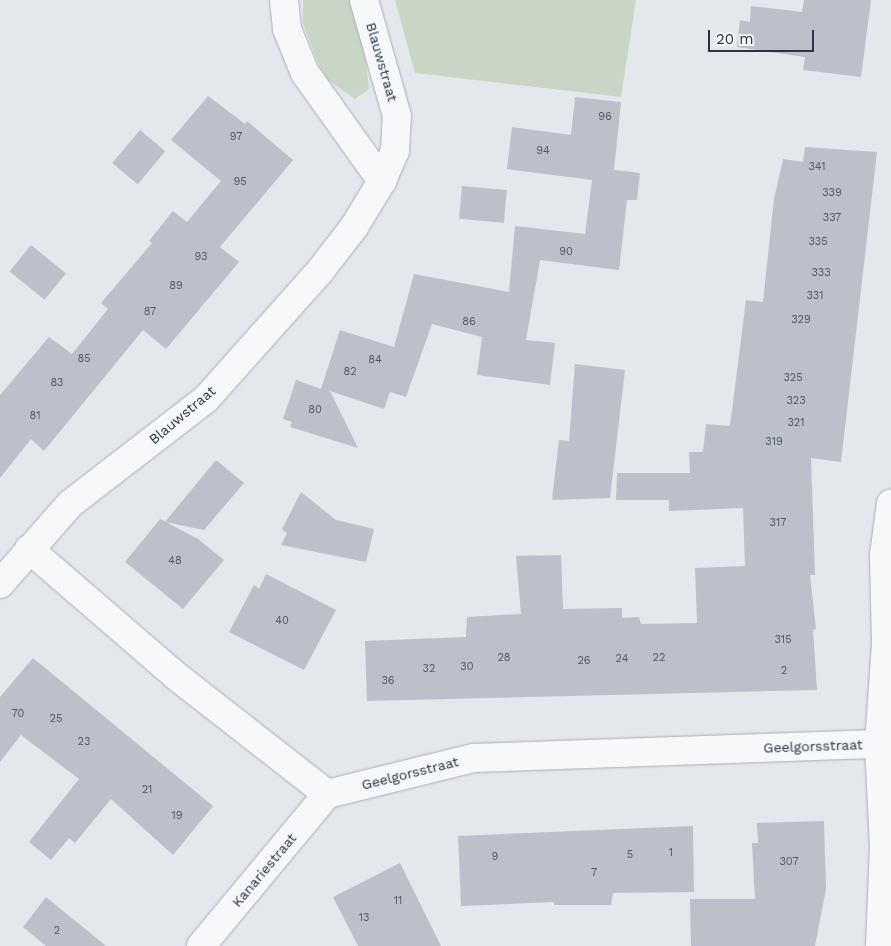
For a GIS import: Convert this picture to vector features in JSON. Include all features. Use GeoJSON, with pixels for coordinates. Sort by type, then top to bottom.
{"type":"FeatureCollection","features":[{"type":"Feature","properties":{"kind":"street"},"geometry":{"type":"LineString","coordinates":[[284,0],[287,29],[305,73],[382,181]]}},
{"type":"Feature","properties":{"kind":"street","name":"Blauwstraat"},"geometry":{"type":"LineString","coordinates":[[0,584],[70,504],[206,399],[320,271],[354,227],[382,181],[395,151],[397,116],[364,0]]}},
{"type":"Feature","properties":{"kind":"street"},"geometry":{"type":"LineString","coordinates":[[880,946],[884,847],[879,744],[886,645],[884,555],[891,503]]}},
{"type":"Feature","properties":{"kind":"street"},"geometry":{"type":"LineString","coordinates":[[29,549],[176,676],[327,794]]}},
{"type":"Feature","properties":{"kind":"street","name":"Geelgorsstraat"},"geometry":{"type":"LineString","coordinates":[[327,794],[474,758],[879,744]]}},
{"type":"Feature","properties":{"kind":"street","name":"Kanariestraat"},"geometry":{"type":"LineString","coordinates":[[201,946],[327,794]]}},
{"type":"Feature","properties":{"kind":"green space"},"geometry":{"type":"Polygon","coordinates":[[[303,0],[352,0],[365,52],[369,89],[355,99],[328,80],[319,65],[303,23],[303,0]]]}},
{"type":"Feature","properties":{"kind":"green space"},"geometry":{"type":"Polygon","coordinates":[[[395,0],[636,0],[621,97],[415,73],[395,0]]]}},
{"type":"Feature","properties":{"kind":"building"},"geometry":{"type":"Polygon","coordinates":[[[804,0],[871,0],[861,77],[803,70],[805,57],[737,47],[740,20],[750,22],[751,6],[802,12],[804,0]]]}},
{"type":"Feature","properties":{"kind":"building"},"geometry":{"type":"Polygon","coordinates":[[[208,96],[245,124],[247,121],[293,160],[220,247],[239,262],[166,349],[143,330],[44,451],[31,439],[0,478],[0,395],[49,337],[72,354],[108,309],[101,303],[152,243],[149,241],[173,211],[187,222],[221,181],[171,140],[208,96]]]}},
{"type":"Feature","properties":{"kind":"building"},"geometry":{"type":"Polygon","coordinates":[[[575,97],[621,102],[614,170],[640,173],[637,200],[627,200],[619,270],[540,260],[526,340],[555,343],[550,385],[477,375],[482,337],[432,324],[406,397],[390,392],[384,409],[330,391],[358,448],[290,427],[292,422],[283,419],[296,380],[321,389],[340,330],[394,347],[414,274],[509,292],[515,226],[585,234],[592,180],[507,169],[512,127],[571,135],[575,97]]]}},
{"type":"Feature","properties":{"kind":"building"},"geometry":{"type":"Polygon","coordinates":[[[140,130],[165,151],[138,184],[112,163],[140,130]]]}},
{"type":"Feature","properties":{"kind":"building"},"geometry":{"type":"Polygon","coordinates":[[[805,147],[877,152],[841,462],[811,458],[815,575],[810,575],[816,629],[813,630],[817,690],[367,701],[365,641],[466,637],[467,617],[521,614],[516,556],[561,555],[563,609],[622,608],[622,618],[639,617],[641,624],[697,623],[695,568],[745,566],[743,508],[669,511],[669,500],[616,500],[617,473],[690,473],[689,452],[703,452],[706,424],[730,426],[746,300],[763,302],[774,199],[783,159],[803,162],[805,147]]]}},
{"type":"Feature","properties":{"kind":"building"},"geometry":{"type":"Polygon","coordinates":[[[462,186],[507,190],[504,223],[459,219],[462,186]]]}},
{"type":"Feature","properties":{"kind":"building"},"geometry":{"type":"Polygon","coordinates":[[[31,245],[66,273],[45,300],[10,271],[31,245]]]}},
{"type":"Feature","properties":{"kind":"building"},"geometry":{"type":"Polygon","coordinates":[[[575,364],[625,370],[610,498],[552,500],[559,440],[569,441],[575,364]]]}},
{"type":"Feature","properties":{"kind":"building"},"geometry":{"type":"Polygon","coordinates":[[[216,460],[244,483],[204,530],[165,522],[216,460]]]}},
{"type":"Feature","properties":{"kind":"building"},"geometry":{"type":"Polygon","coordinates":[[[301,492],[336,520],[374,529],[366,562],[281,545],[287,533],[282,529],[301,492]]]}},
{"type":"Feature","properties":{"kind":"building"},"geometry":{"type":"Polygon","coordinates":[[[160,519],[198,539],[224,560],[183,609],[125,562],[160,519]]]}},
{"type":"Feature","properties":{"kind":"building"},"geometry":{"type":"Polygon","coordinates":[[[266,574],[336,610],[304,670],[229,632],[254,585],[259,589],[266,574]]]}},
{"type":"Feature","properties":{"kind":"building"},"geometry":{"type":"Polygon","coordinates":[[[33,658],[213,806],[173,855],[111,799],[75,843],[69,838],[51,860],[29,842],[79,779],[21,735],[0,762],[0,697],[33,658]]]}},
{"type":"Feature","properties":{"kind":"building"},"geometry":{"type":"Polygon","coordinates":[[[824,821],[826,889],[815,946],[691,946],[690,899],[755,899],[752,843],[758,843],[757,823],[824,821]]]}},
{"type":"Feature","properties":{"kind":"building"},"geometry":{"type":"Polygon","coordinates":[[[693,826],[694,892],[613,893],[611,905],[554,905],[554,902],[461,906],[458,836],[693,826]]]}},
{"type":"Feature","properties":{"kind":"building"},"geometry":{"type":"Polygon","coordinates":[[[400,863],[441,946],[358,946],[333,897],[400,863]]]}},
{"type":"Feature","properties":{"kind":"building"},"geometry":{"type":"Polygon","coordinates":[[[46,897],[106,946],[46,946],[23,927],[46,897]]]}}]}
